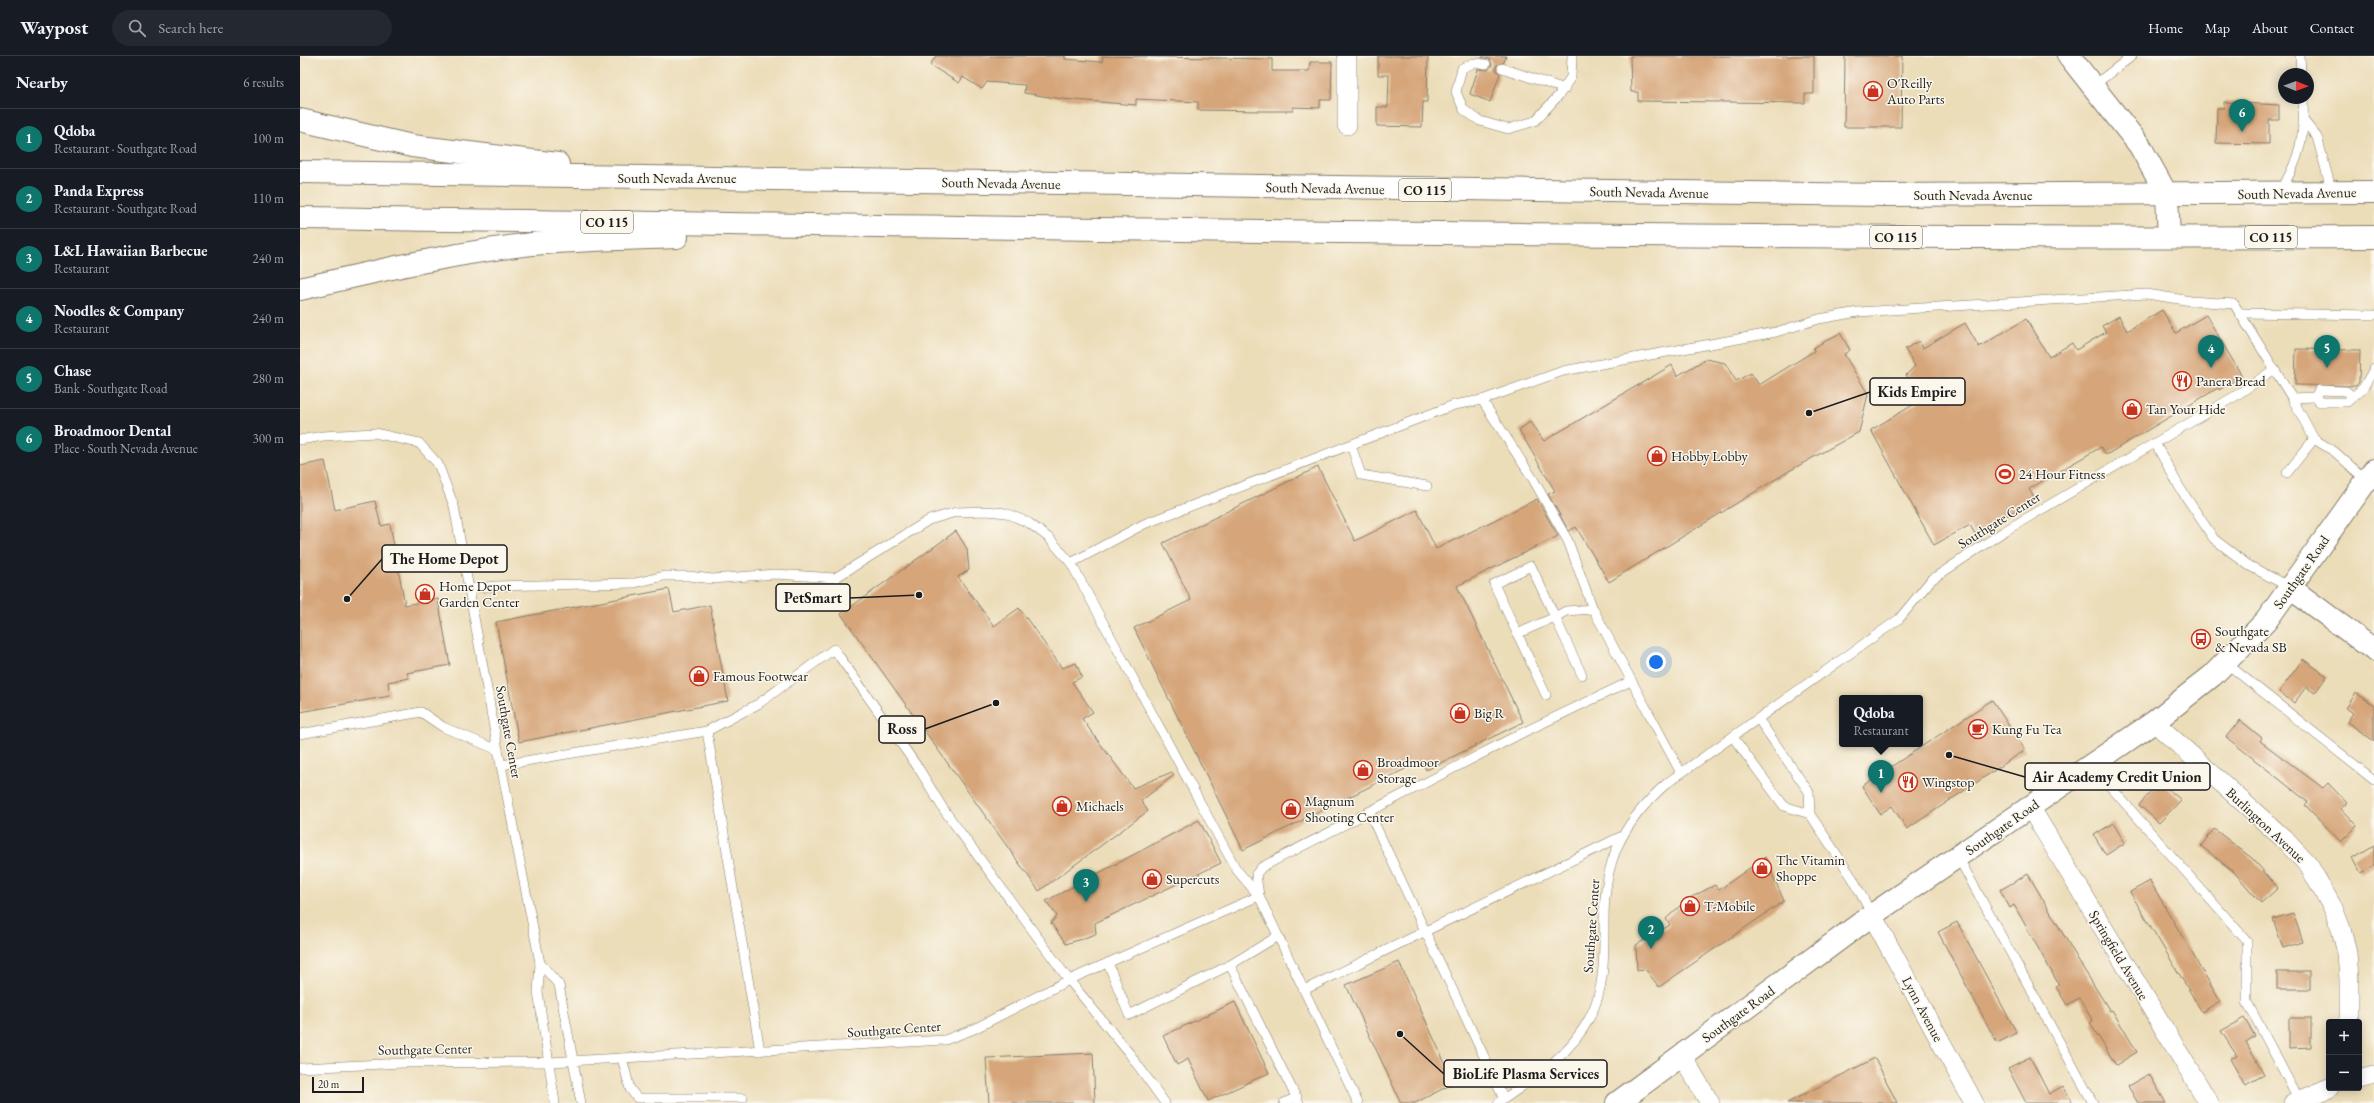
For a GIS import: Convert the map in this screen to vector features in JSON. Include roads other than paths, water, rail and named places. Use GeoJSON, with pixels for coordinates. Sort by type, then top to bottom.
{"type":"FeatureCollection","features":[{"type":"Feature","properties":{"kind":"main road"},"geometry":{"type":"LineString","coordinates":[[2069,56],[2140,146],[2167,194],[2168,237]]}},
{"type":"Feature","properties":{"kind":"main road"},"geometry":{"type":"LineString","coordinates":[[300,120],[412,146],[510,159],[682,177]]}},
{"type":"Feature","properties":{"kind":"main road","name":"South Nevada Avenue"},"geometry":{"type":"LineString","coordinates":[[300,172],[598,178],[682,177],[1218,187],[1884,195],[2278,194],[2374,192]]}},
{"type":"Feature","properties":{"kind":"main road"},"geometry":{"type":"LineString","coordinates":[[2332,192],[2374,186]]}},
{"type":"Feature","properties":{"kind":"main road","name":"CO 115"},"geometry":{"type":"LineString","coordinates":[[300,218],[914,226],[1215,232],[2371,239]]}},
{"type":"Feature","properties":{"kind":"main road"},"geometry":{"type":"LineString","coordinates":[[300,289],[410,263],[533,244],[914,226]]}},
{"type":"Feature","properties":{"kind":"main road","name":"Southgate Road"},"geometry":{"type":"LineString","coordinates":[[1617,1103],[1872,915],[2154,722],[2226,663],[2266,621],[2370,475]]}},
{"type":"Feature","properties":{"kind":"main road"},"geometry":{"type":"LineString","coordinates":[[2289,587],[2374,650]]}},
{"type":"Feature","properties":{"kind":"street"},"geometry":{"type":"LineString","coordinates":[[1347,56],[1347,125]]}},
{"type":"Feature","properties":{"kind":"street","name":"Burlington Avenue"},"geometry":{"type":"LineString","coordinates":[[2154,722],[2283,838],[2309,866],[2333,908],[2342,935],[2349,979],[2349,1019]]}},
{"type":"Feature","properties":{"kind":"street","name":"Springfield Avenue"},"geometry":{"type":"LineString","coordinates":[[2030,807],[2209,1103]]}},
{"type":"Feature","properties":{"kind":"street","name":"Lynn Avenue"},"geometry":{"type":"LineString","coordinates":[[1872,915],[1974,1103]]}},
{"type":"Feature","properties":{"kind":"street"},"geometry":{"type":"LineString","coordinates":[[1682,1056],[1710,1103]]}},
{"type":"Feature","properties":{"kind":"street"},"geometry":{"type":"LineString","coordinates":[[2362,1078],[2374,1074]]}},
{"type":"Feature","properties":{"kind":"street"},"geometry":{"type":"LineString","coordinates":[[2296,1101],[2326,1089]]}},
{"type":"Feature","properties":{"kind":"lane"},"geometry":{"type":"LineString","coordinates":[[1486,64],[1474,63],[1462,68],[1456,92],[1464,110],[1480,121],[1508,129],[1535,121],[1565,89],[1572,77],[1572,56]]}},
{"type":"Feature","properties":{"kind":"lane"},"geometry":{"type":"LineString","coordinates":[[2093,86],[2132,56]]}},
{"type":"Feature","properties":{"kind":"lane"},"geometry":{"type":"LineString","coordinates":[[2300,56],[2301,68]]}},
{"type":"Feature","properties":{"kind":"lane"},"geometry":{"type":"LineString","coordinates":[[1502,68],[1565,89]]}},
{"type":"Feature","properties":{"kind":"lane"},"geometry":{"type":"LineString","coordinates":[[2278,194],[2294,170],[2298,158],[2304,121],[2303,104]]}},
{"type":"Feature","properties":{"kind":"lane"},"geometry":{"type":"LineString","coordinates":[[2304,121],[2317,137],[2332,192]]}},
{"type":"Feature","properties":{"kind":"lane"},"geometry":{"type":"LineString","coordinates":[[1070,563],[1144,524],[1454,405],[1482,400],[1562,371],[1776,332],[1819,320],[1858,312],[2147,294],[2191,301],[2234,304],[2273,370],[2292,398],[2314,439],[2370,475]]}},
{"type":"Feature","properties":{"kind":"lane"},"geometry":{"type":"LineString","coordinates":[[2240,313],[2374,315]]}},
{"type":"Feature","properties":{"kind":"lane"},"geometry":{"type":"LineString","coordinates":[[2292,398],[2315,397],[2319,390],[2346,391],[2352,396],[2363,388],[2374,369]]}},
{"type":"Feature","properties":{"kind":"lane","name":"Southgate Center"},"geometry":{"type":"LineString","coordinates":[[1501,1101],[1539,1075],[1560,1057],[1590,1017],[1598,995],[1602,976],[1604,896],[1607,876],[1620,837],[1646,802],[1681,773],[1759,720],[1899,619],[1931,580],[2003,532],[2237,395],[2273,370]]}},
{"type":"Feature","properties":{"kind":"lane"},"geometry":{"type":"LineString","coordinates":[[1482,400],[1533,479],[1568,541],[1593,609],[1681,773]]}},
{"type":"Feature","properties":{"kind":"lane","name":"Southgate Center"},"geometry":{"type":"LineString","coordinates":[[300,440],[323,436],[375,433],[419,443],[438,464],[454,506],[498,750],[540,962],[538,992],[550,1062],[555,1103]]}},
{"type":"Feature","properties":{"kind":"lane"},"geometry":{"type":"LineString","coordinates":[[2287,474],[2314,439]]}},
{"type":"Feature","properties":{"kind":"lane"},"geometry":{"type":"LineString","coordinates":[[2155,443],[2180,488],[2214,539],[2248,565],[2289,587]]}},
{"type":"Feature","properties":{"kind":"lane"},"geometry":{"type":"LineString","coordinates":[[1351,445],[1361,475],[1427,486]]}},
{"type":"Feature","properties":{"kind":"lane"},"geometry":{"type":"LineString","coordinates":[[469,589],[496,586],[635,583],[670,576],[712,579],[775,574],[835,578],[929,520],[956,512],[987,511],[1006,513],[1029,523],[1049,538],[1070,563],[1236,869],[1259,896],[1358,1103]]}},
{"type":"Feature","properties":{"kind":"lane"},"geometry":{"type":"LineString","coordinates":[[1546,696],[1494,584],[1531,566],[1582,675]]}},
{"type":"Feature","properties":{"kind":"lane"},"geometry":{"type":"LineString","coordinates":[[1517,634],[1566,611],[1593,609]]}},
{"type":"Feature","properties":{"kind":"lane"},"geometry":{"type":"LineString","coordinates":[[501,765],[706,731],[758,704],[834,649],[919,769],[944,810],[1069,980],[1129,1053],[1165,1103]]}},
{"type":"Feature","properties":{"kind":"lane"},"geometry":{"type":"LineString","coordinates":[[2226,663],[2374,780]]}},
{"type":"Feature","properties":{"kind":"lane"},"geometry":{"type":"LineString","coordinates":[[1259,896],[1256,874],[1262,867],[1520,734],[1631,681]]}},
{"type":"Feature","properties":{"kind":"lane"},"geometry":{"type":"LineString","coordinates":[[300,734],[421,712],[443,727],[498,750]]}},
{"type":"Feature","properties":{"kind":"lane"},"geometry":{"type":"LineString","coordinates":[[1759,720],[1809,792],[1810,814],[1853,879],[1872,915]]}},
{"type":"Feature","properties":{"kind":"lane"},"geometry":{"type":"LineString","coordinates":[[706,731],[760,1051]]}},
{"type":"Feature","properties":{"kind":"lane"},"geometry":{"type":"LineString","coordinates":[[1733,737],[1784,806],[1810,814]]}},
{"type":"Feature","properties":{"kind":"lane"},"geometry":{"type":"LineString","coordinates":[[2092,765],[2246,941],[2248,946],[2247,1002],[2296,1101]]}},
{"type":"Feature","properties":{"kind":"lane"},"geometry":{"type":"LineString","coordinates":[[1369,812],[1501,1101]]}},
{"type":"Feature","properties":{"kind":"lane"},"geometry":{"type":"LineString","coordinates":[[1304,990],[1620,837]]}},
{"type":"Feature","properties":{"kind":"lane"},"geometry":{"type":"LineString","coordinates":[[1958,857],[2094,1103]]}},
{"type":"Feature","properties":{"kind":"lane","name":"Southgate Center"},"geometry":{"type":"LineString","coordinates":[[300,1068],[404,1063],[550,1062],[945,1040],[974,1029],[1069,980],[1259,896]]}},
{"type":"Feature","properties":{"kind":"lane"},"geometry":{"type":"LineString","coordinates":[[1108,963],[1129,1015],[1230,964],[1278,936]]}},
{"type":"Feature","properties":{"kind":"lane","name":"Southgate Center"},"geometry":{"type":"LineString","coordinates":[[540,962],[559,985],[575,1060],[581,1103]]}},
{"type":"Feature","properties":{"kind":"lane"},"geometry":{"type":"LineString","coordinates":[[1230,964],[1298,1100],[1284,1103]]}},
{"type":"Feature","properties":{"kind":"lane"},"geometry":{"type":"LineString","coordinates":[[622,1058],[630,1089],[638,1098],[743,1098]]}},
{"type":"Feature","properties":{"kind":"place","name":"O'Reilly Auto Parts"},"geometry":{"type":"Point","coordinates":[1873,91]}},
{"type":"Feature","properties":{"kind":"place","name":"Broadmoor Dental"},"geometry":{"type":"Point","coordinates":[2242,132]}},
{"type":"Feature","properties":{"kind":"place","name":"Noodles & Company"},"geometry":{"type":"Point","coordinates":[2211,368]}},
{"type":"Feature","properties":{"kind":"place","name":"Chase"},"geometry":{"type":"Point","coordinates":[2327,368]}},
{"type":"Feature","properties":{"kind":"place","name":"Panera Bread"},"geometry":{"type":"Point","coordinates":[2182,381]}},
{"type":"Feature","properties":{"kind":"place","name":"Tan Your Hide"},"geometry":{"type":"Point","coordinates":[2132,409]}},
{"type":"Feature","properties":{"kind":"place","name":"Kids Empire"},"geometry":{"type":"Point","coordinates":[1809,413]}},
{"type":"Feature","properties":{"kind":"place","name":"Hobby Lobby"},"geometry":{"type":"Point","coordinates":[1657,456]}},
{"type":"Feature","properties":{"kind":"place","name":"24 Hour Fitness"},"geometry":{"type":"Point","coordinates":[2005,474]}},
{"type":"Feature","properties":{"kind":"place","name":"Home Depot Garden Center"},"geometry":{"type":"Point","coordinates":[425,594]}},
{"type":"Feature","properties":{"kind":"place","name":"PetSmart"},"geometry":{"type":"Point","coordinates":[919,595]}},
{"type":"Feature","properties":{"kind":"place","name":"The Home Depot"},"geometry":{"type":"Point","coordinates":[347,599]}},
{"type":"Feature","properties":{"kind":"place","name":"Southgate & Nevada SB"},"geometry":{"type":"Point","coordinates":[2201,639]}},
{"type":"Feature","properties":{"kind":"place","name":"Famous Footwear"},"geometry":{"type":"Point","coordinates":[699,676]}},
{"type":"Feature","properties":{"kind":"place","name":"Ross"},"geometry":{"type":"Point","coordinates":[996,703]}},
{"type":"Feature","properties":{"kind":"place","name":"Big R"},"geometry":{"type":"Point","coordinates":[1460,713]}},
{"type":"Feature","properties":{"kind":"place","name":"Kung Fu Tea"},"geometry":{"type":"Point","coordinates":[1978,729]}},
{"type":"Feature","properties":{"kind":"place","name":"Air Academy Credit Union"},"geometry":{"type":"Point","coordinates":[1949,755]}},
{"type":"Feature","properties":{"kind":"place","name":"Broadmoor Storage"},"geometry":{"type":"Point","coordinates":[1363,770]}},
{"type":"Feature","properties":{"kind":"place","name":"Wingstop"},"geometry":{"type":"Point","coordinates":[1908,782]}},
{"type":"Feature","properties":{"kind":"place","name":"Qdoba"},"geometry":{"type":"Point","coordinates":[1881,793]}},
{"type":"Feature","properties":{"kind":"place","name":"Michaels"},"geometry":{"type":"Point","coordinates":[1062,806]}},
{"type":"Feature","properties":{"kind":"place","name":"Magnum Shooting Center"},"geometry":{"type":"Point","coordinates":[1291,809]}},
{"type":"Feature","properties":{"kind":"place","name":"The Vitamin Shoppe"},"geometry":{"type":"Point","coordinates":[1762,868]}},
{"type":"Feature","properties":{"kind":"place","name":"Supercuts"},"geometry":{"type":"Point","coordinates":[1152,879]}},
{"type":"Feature","properties":{"kind":"place","name":"L&L Hawaiian Barbecue"},"geometry":{"type":"Point","coordinates":[1086,902]}},
{"type":"Feature","properties":{"kind":"place","name":"T-Mobile"},"geometry":{"type":"Point","coordinates":[1690,906]}},
{"type":"Feature","properties":{"kind":"place","name":"Panda Express"},"geometry":{"type":"Point","coordinates":[1651,949]}},
{"type":"Feature","properties":{"kind":"place","name":"BioLife Plasma Services"},"geometry":{"type":"Point","coordinates":[1400,1034]}}]}
